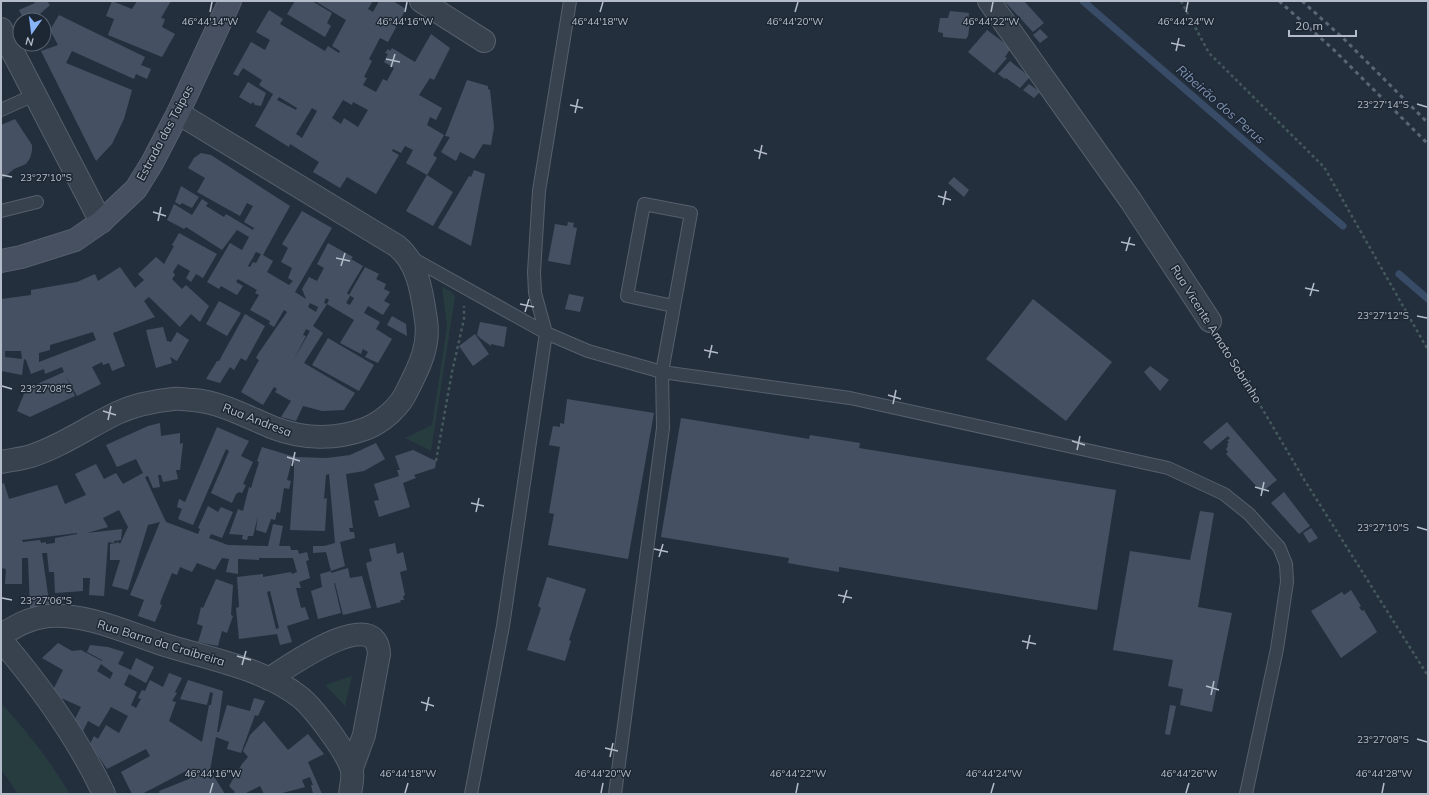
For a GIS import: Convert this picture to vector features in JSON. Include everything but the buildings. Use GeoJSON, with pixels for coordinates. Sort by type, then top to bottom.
{"type":"FeatureCollection","features":[{"type":"Feature","properties":{"kind":"main road","name":"Estrada das Taipas"},"geometry":{"type":"LineString","coordinates":[[1,260],[21,257],[75,240],[101,222],[136,188],[152,164],[178,113],[230,1]]}},
{"type":"Feature","properties":{"kind":"street"},"geometry":{"type":"LineString","coordinates":[[421,1],[484,41]]}},
{"type":"Feature","properties":{"kind":"street","name":"Rua Vicente Amato Sobrinho"},"geometry":{"type":"LineString","coordinates":[[989,1],[1131,201],[1210,321]]}},
{"type":"Feature","properties":{"kind":"street"},"geometry":{"type":"LineString","coordinates":[[1,29],[7,55],[34,95],[101,222]]}},
{"type":"Feature","properties":{"kind":"street"},"geometry":{"type":"LineString","coordinates":[[178,113],[391,242],[408,255]]}},
{"type":"Feature","properties":{"kind":"street","name":"Rua Andresa"},"geometry":{"type":"LineString","coordinates":[[5,457],[30,456],[62,443],[118,413],[142,404],[175,399],[202,401],[222,406],[274,428],[298,435],[339,436],[376,424],[389,414],[405,397],[424,354],[427,340],[427,327],[418,282],[408,255]]}},
{"type":"Feature","properties":{"kind":"street","name":"Rua Barra da Craibreira"},"geometry":{"type":"LineString","coordinates":[[1,635],[25,620],[48,616],[80,619],[130,632],[248,670],[269,679],[299,696],[313,710],[352,768]]}},
{"type":"Feature","properties":{"kind":"street"},"geometry":{"type":"LineString","coordinates":[[269,679],[307,655],[333,642],[358,633],[367,634],[374,638],[379,645],[379,654],[364,735],[352,768],[350,794]]}},
{"type":"Feature","properties":{"kind":"street"},"geometry":{"type":"LineString","coordinates":[[1,640],[34,680],[91,767],[104,794]]}},
{"type":"Feature","properties":{"kind":"lane"},"geometry":{"type":"LineString","coordinates":[[470,794],[503,626],[546,333],[535,293],[534,272],[539,191],[570,1]]}},
{"type":"Feature","properties":{"kind":"lane"},"geometry":{"type":"LineString","coordinates":[[1,110],[34,95]]}},
{"type":"Feature","properties":{"kind":"lane"},"geometry":{"type":"LineString","coordinates":[[1,211],[38,202]]}},
{"type":"Feature","properties":{"kind":"lane"},"geometry":{"type":"LineString","coordinates":[[615,794],[663,428],[662,372],[691,213],[644,204],[626,296],[673,306]]}},
{"type":"Feature","properties":{"kind":"lane"},"geometry":{"type":"LineString","coordinates":[[408,255],[546,333],[588,351],[662,372],[857,400],[1168,468],[1224,494],[1249,514],[1274,541],[1279,547],[1286,564],[1287,582],[1277,649],[1246,794]]}},
{"type":"Feature","properties":{"kind":"path"},"geometry":{"type":"LineString","coordinates":[[1181,1],[1209,53],[1324,167],[1428,350]]}},
{"type":"Feature","properties":{"kind":"path","name":"Rua Vicente Amato Sobrinho"},"geometry":{"type":"LineString","coordinates":[[1210,321],[1305,481],[1428,676]]}},
{"type":"Feature","properties":{"kind":"green space"},"geometry":{"type":"Polygon","coordinates":[[[442,287],[452,292],[455,297],[431,451],[405,438],[432,425],[447,327],[442,287]]]}},
{"type":"Feature","properties":{"kind":"green space"},"geometry":{"type":"Polygon","coordinates":[[[352,676],[345,706],[325,685],[352,676]]]}},
{"type":"Feature","properties":{"kind":"green space"},"geometry":{"type":"Polygon","coordinates":[[[1,703],[38,747],[70,794],[18,794],[1,769],[1,703]]]}},
{"type":"Feature","properties":{"kind":"waterway","name":"Ribeirão dos Perus"},"geometry":{"type":"LineString","coordinates":[[1083,1],[1343,226]]}},
{"type":"Feature","properties":{"kind":"waterway","name":"Ribeirão dos Perus"},"geometry":{"type":"LineString","coordinates":[[1399,274],[1428,299]]}},
{"type":"Feature","properties":{"kind":"railway"},"geometry":{"type":"LineString","coordinates":[[1279,1],[1334,50],[1428,144]]}},
{"type":"Feature","properties":{"kind":"railway"},"geometry":{"type":"LineString","coordinates":[[1302,1],[1344,39],[1428,123]]}}]}
